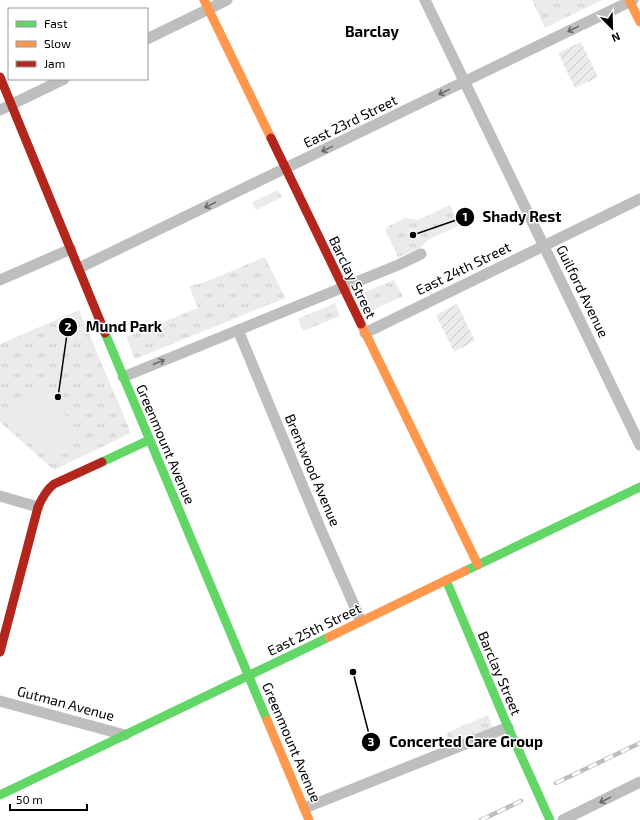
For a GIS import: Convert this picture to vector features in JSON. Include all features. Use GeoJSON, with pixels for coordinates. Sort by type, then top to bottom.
{"type":"FeatureCollection","features":[{"type":"Feature","properties":{"kind":"main road"},"geometry":{"type":"LineString","coordinates":[[631,1],[640,22]]}},
{"type":"Feature","properties":{"kind":"main road","name":"Barclay Street"},"geometry":{"type":"LineString","coordinates":[[206,4],[478,565]]}},
{"type":"Feature","properties":{"kind":"main road","name":"Greenmount Avenue"},"geometry":{"type":"LineString","coordinates":[[0,77],[149,440],[307,817]]}},
{"type":"Feature","properties":{"kind":"main road"},"geometry":{"type":"LineString","coordinates":[[0,652],[4,619],[38,507],[45,492],[53,485],[149,440]]}},
{"type":"Feature","properties":{"kind":"main road","name":"East 25th Street"},"geometry":{"type":"LineString","coordinates":[[0,795],[640,487]]}},
{"type":"Feature","properties":{"kind":"main road","name":"Barclay Street"},"geometry":{"type":"LineString","coordinates":[[446,580],[508,727],[550,820]]}},
{"type":"Feature","properties":{"kind":"street"},"geometry":{"type":"LineString","coordinates":[[148,38],[206,4],[227,0]]}},
{"type":"Feature","properties":{"kind":"street","name":"Guilford Avenue"},"geometry":{"type":"LineString","coordinates":[[425,0],[640,445]]}},
{"type":"Feature","properties":{"kind":"street","name":"East 23rd Street"},"geometry":{"type":"LineString","coordinates":[[79,268],[631,1]]}},
{"type":"Feature","properties":{"kind":"street"},"geometry":{"type":"LineString","coordinates":[[0,110],[62,80]]}},
{"type":"Feature","properties":{"kind":"street","name":"East 24th Street"},"geometry":{"type":"LineString","coordinates":[[365,333],[640,199]]}},
{"type":"Feature","properties":{"kind":"street"},"geometry":{"type":"LineString","coordinates":[[0,280],[71,249]]}},
{"type":"Feature","properties":{"kind":"street"},"geometry":{"type":"LineString","coordinates":[[123,377],[398,265],[421,254]]}},
{"type":"Feature","properties":{"kind":"street","name":"Brentwood Avenue"},"geometry":{"type":"LineString","coordinates":[[238,330],[321,530],[361,621]]}},
{"type":"Feature","properties":{"kind":"street"},"geometry":{"type":"LineString","coordinates":[[0,496],[38,507]]}},
{"type":"Feature","properties":{"kind":"street","name":"Gutman Avenue"},"geometry":{"type":"LineString","coordinates":[[0,701],[125,735]]}},
{"type":"Feature","properties":{"kind":"street"},"geometry":{"type":"LineString","coordinates":[[307,817],[508,727]]}},
{"type":"Feature","properties":{"kind":"street"},"geometry":{"type":"LineString","coordinates":[[563,820],[640,782]]}},
{"type":"Feature","properties":{"kind":"green space"},"geometry":{"type":"Polygon","coordinates":[[[532,0],[602,0],[545,28],[532,0]]]}},
{"type":"Feature","properties":{"kind":"green space"},"geometry":{"type":"Polygon","coordinates":[[[581,42],[598,77],[575,88],[558,53],[581,42]]]}},
{"type":"Feature","properties":{"kind":"green space"},"geometry":{"type":"Polygon","coordinates":[[[278,190],[282,197],[256,210],[252,202],[278,190]]]}},
{"type":"Feature","properties":{"kind":"green space"},"geometry":{"type":"Polygon","coordinates":[[[450,205],[460,225],[428,240],[419,249],[398,257],[385,230],[389,226],[405,218],[418,220],[450,205]]]}},
{"type":"Feature","properties":{"kind":"green space"},"geometry":{"type":"Polygon","coordinates":[[[265,257],[285,298],[135,359],[126,337],[198,308],[189,286],[205,282],[265,257]]]}},
{"type":"Feature","properties":{"kind":"green space"},"geometry":{"type":"Polygon","coordinates":[[[394,280],[403,296],[371,311],[363,293],[394,280]]]}},
{"type":"Feature","properties":{"kind":"green space"},"geometry":{"type":"Polygon","coordinates":[[[335,303],[340,316],[303,331],[298,319],[335,303]]]}},
{"type":"Feature","properties":{"kind":"green space"},"geometry":{"type":"Polygon","coordinates":[[[457,304],[475,341],[454,352],[436,315],[457,304]]]}},
{"type":"Feature","properties":{"kind":"green space"},"geometry":{"type":"Polygon","coordinates":[[[79,310],[131,433],[54,470],[0,422],[0,344],[79,310]]]}},
{"type":"Feature","properties":{"kind":"green space"},"geometry":{"type":"Polygon","coordinates":[[[43,389],[77,429],[46,455],[13,414],[43,389]]]}},
{"type":"Feature","properties":{"kind":"green space"},"geometry":{"type":"Polygon","coordinates":[[[488,715],[493,728],[452,746],[446,733],[488,715]]]}},
{"type":"Feature","properties":{"kind":"railway"},"geometry":{"type":"LineString","coordinates":[[556,783],[640,743]]}},
{"type":"Feature","properties":{"kind":"railway"},"geometry":{"type":"LineString","coordinates":[[481,820],[521,801]]}},
{"type":"Feature","properties":{"kind":"traffic: fast"},"geometry":{"type":"LineString","coordinates":[[105,333],[267,720]]}},
{"type":"Feature","properties":{"kind":"traffic: fast"},"geometry":{"type":"LineString","coordinates":[[102,462],[149,440]]}},
{"type":"Feature","properties":{"kind":"traffic: fast"},"geometry":{"type":"LineString","coordinates":[[465,571],[640,487]]}},
{"type":"Feature","properties":{"kind":"traffic: fast"},"geometry":{"type":"LineString","coordinates":[[446,580],[508,727],[550,820]]}},
{"type":"Feature","properties":{"kind":"traffic: fast"},"geometry":{"type":"LineString","coordinates":[[0,795],[329,637]]}},
{"type":"Feature","properties":{"kind":"traffic: slow"},"geometry":{"type":"LineString","coordinates":[[204,0],[271,138]]}},
{"type":"Feature","properties":{"kind":"traffic: slow"},"geometry":{"type":"LineString","coordinates":[[629,0],[640,22]]}},
{"type":"Feature","properties":{"kind":"traffic: slow"},"geometry":{"type":"LineString","coordinates":[[361,324],[478,565]]}},
{"type":"Feature","properties":{"kind":"traffic: slow"},"geometry":{"type":"LineString","coordinates":[[329,637],[465,571]]}},
{"type":"Feature","properties":{"kind":"traffic: slow"},"geometry":{"type":"LineString","coordinates":[[267,720],[309,820]]}},
{"type":"Feature","properties":{"kind":"traffic: jam"},"geometry":{"type":"LineString","coordinates":[[0,77],[105,333]]}},
{"type":"Feature","properties":{"kind":"traffic: jam"},"geometry":{"type":"LineString","coordinates":[[271,138],[361,324]]}},
{"type":"Feature","properties":{"kind":"traffic: jam"},"geometry":{"type":"LineString","coordinates":[[0,652],[38,507],[43,497],[54,484],[102,462]]}},
{"type":"Feature","properties":{"kind":"place","name":"Shady Rest"},"geometry":{"type":"Point","coordinates":[413,235]}},
{"type":"Feature","properties":{"kind":"place","name":"Mund Park"},"geometry":{"type":"Point","coordinates":[58,397]}},
{"type":"Feature","properties":{"kind":"place","name":"Concerted Care Group"},"geometry":{"type":"Point","coordinates":[353,672]}},
{"type":"Feature","properties":{"kind":"district","name":"Barclay"},"geometry":{"type":"Point","coordinates":[372,31]}}]}
